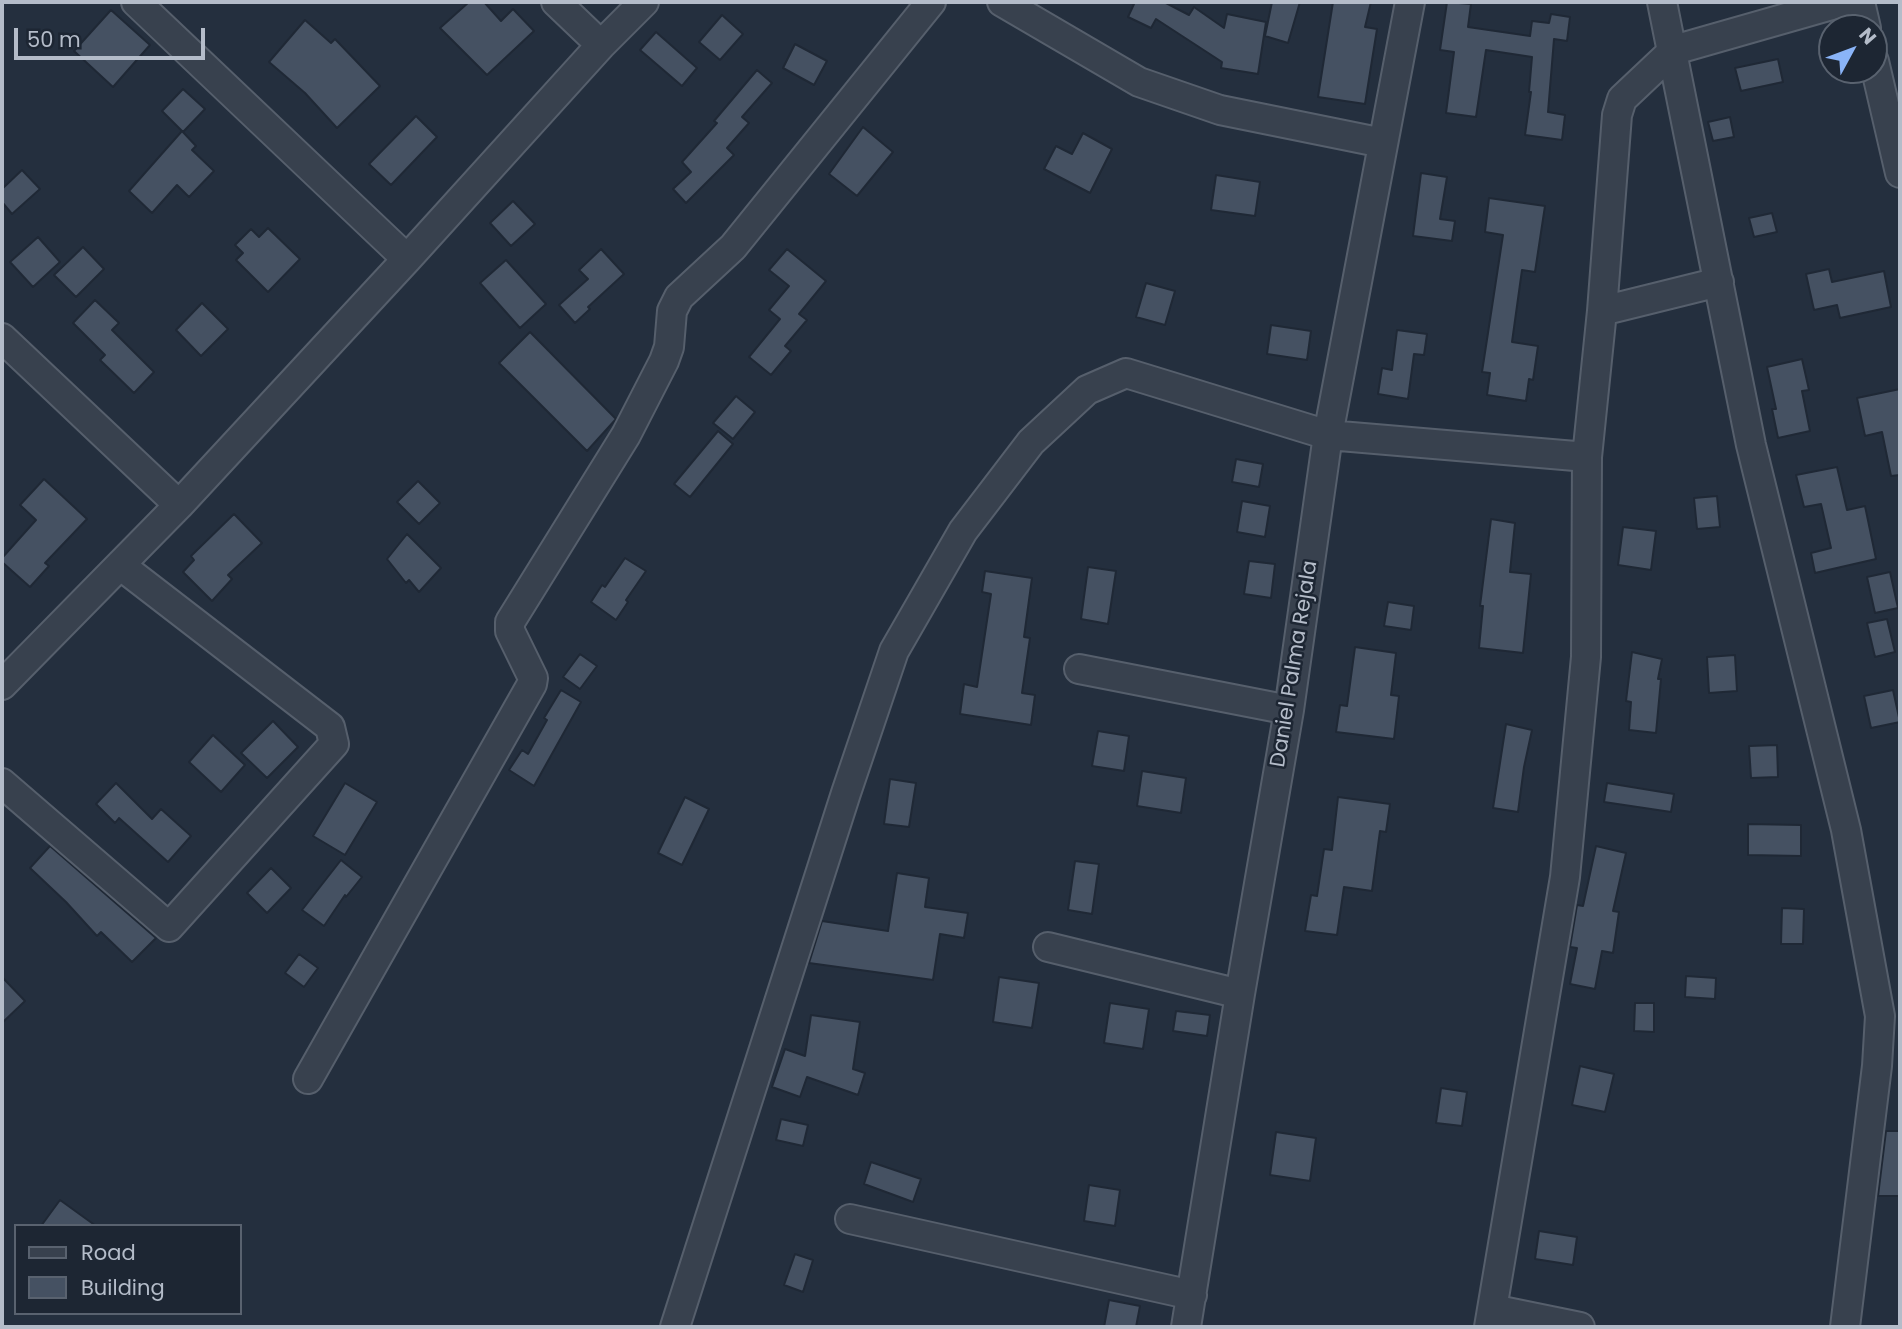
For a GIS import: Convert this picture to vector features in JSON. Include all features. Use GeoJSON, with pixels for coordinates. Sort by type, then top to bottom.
{"type":"FeatureCollection","features":[{"type":"Feature","properties":{"kind":"street"},"geometry":{"type":"LineString","coordinates":[[136,2],[408,259]]}},
{"type":"Feature","properties":{"kind":"street"},"geometry":{"type":"LineString","coordinates":[[556,2],[601,45]]}},
{"type":"Feature","properties":{"kind":"street"},"geometry":{"type":"LineString","coordinates":[[2,685],[179,505],[408,259],[601,45],[644,2]]}},
{"type":"Feature","properties":{"kind":"street"},"geometry":{"type":"LineString","coordinates":[[308,1079],[533,684],[510,631],[510,622],[632,423],[664,361],[669,347],[672,311],[679,298],[733,247],[932,2]]}},
{"type":"Feature","properties":{"kind":"street"},"geometry":{"type":"LineString","coordinates":[[1002,2],[1139,82],[1220,110],[1383,143]]}},
{"type":"Feature","properties":{"kind":"street","name":"Daniel Palma Rejala"},"geometry":{"type":"LineString","coordinates":[[1186,1327],[1289,710],[1328,435],[1410,2]]}},
{"type":"Feature","properties":{"kind":"street"},"geometry":{"type":"LineString","coordinates":[[1662,2],[1674,50],[1751,445],[1846,830],[1880,1016],[1877,1066],[1845,1327]]}},
{"type":"Feature","properties":{"kind":"street"},"geometry":{"type":"LineString","coordinates":[[1580,1327],[1491,1318],[1565,877],[1586,657],[1587,457],[1617,116],[1622,99],[1674,50],[1842,2]]}},
{"type":"Feature","properties":{"kind":"street"},"geometry":{"type":"LineString","coordinates":[[1879,84],[1900,173]]}},
{"type":"Feature","properties":{"kind":"street"},"geometry":{"type":"LineString","coordinates":[[1602,310],[1719,282]]}},
{"type":"Feature","properties":{"kind":"street"},"geometry":{"type":"LineString","coordinates":[[2,338],[179,505]]}},
{"type":"Feature","properties":{"kind":"street"},"geometry":{"type":"LineString","coordinates":[[675,1327],[894,651],[963,531],[1031,442],[1087,390],[1126,373],[1328,435],[1587,457]]}},
{"type":"Feature","properties":{"kind":"street"},"geometry":{"type":"LineString","coordinates":[[2,783],[169,927],[334,744],[330,727],[120,565]]}},
{"type":"Feature","properties":{"kind":"street"},"geometry":{"type":"LineString","coordinates":[[1079,669],[1289,710]]}},
{"type":"Feature","properties":{"kind":"street"},"geometry":{"type":"LineString","coordinates":[[1048,947],[1240,994]]}},
{"type":"Feature","properties":{"kind":"street"},"geometry":{"type":"LineString","coordinates":[[850,1219],[1192,1295]]}},
{"type":"Feature","properties":{"kind":"building"},"geometry":{"type":"Polygon","coordinates":[[[469,2],[484,2],[501,21],[513,9],[534,31],[487,75],[440,28],[469,2]]]}},
{"type":"Feature","properties":{"kind":"building"},"geometry":{"type":"Polygon","coordinates":[[[1130,2],[1164,2],[1189,15],[1194,7],[1224,28],[1227,14],[1266,22],[1258,74],[1221,68],[1222,62],[1156,19],[1151,28],[1128,17],[1134,4],[1130,2]]]}},
{"type":"Feature","properties":{"kind":"building"},"geometry":{"type":"Polygon","coordinates":[[[1272,2],[1300,2],[1288,43],[1265,36],[1272,2]]]}},
{"type":"Feature","properties":{"kind":"building"},"geometry":{"type":"Polygon","coordinates":[[[1333,2],[1371,2],[1365,27],[1377,29],[1365,104],[1318,97],[1333,2]]]}},
{"type":"Feature","properties":{"kind":"building"},"geometry":{"type":"Polygon","coordinates":[[[1447,2],[1471,4],[1468,27],[1530,36],[1532,21],[1549,23],[1551,14],[1570,17],[1567,41],[1554,39],[1548,112],[1565,115],[1562,140],[1525,135],[1531,92],[1532,57],[1486,50],[1476,117],[1446,113],[1454,52],[1440,50],[1447,2]]]}},
{"type":"Feature","properties":{"kind":"building"},"geometry":{"type":"Polygon","coordinates":[[[111,10],[150,45],[113,87],[74,51],[111,10]]]}},
{"type":"Feature","properties":{"kind":"building"},"geometry":{"type":"Polygon","coordinates":[[[722,15],[743,34],[720,60],[699,42],[722,15]]]}},
{"type":"Feature","properties":{"kind":"building"},"geometry":{"type":"Polygon","coordinates":[[[305,20],[331,43],[335,39],[380,86],[337,128],[305,93],[269,62],[305,20]]]}},
{"type":"Feature","properties":{"kind":"building"},"geometry":{"type":"Polygon","coordinates":[[[656,32],[697,68],[682,86],[640,50],[656,32]]]}},
{"type":"Feature","properties":{"kind":"building"},"geometry":{"type":"Polygon","coordinates":[[[795,44],[827,61],[814,85],[783,68],[795,44]]]}},
{"type":"Feature","properties":{"kind":"building"},"geometry":{"type":"Polygon","coordinates":[[[1778,59],[1783,82],[1741,91],[1735,68],[1778,59]]]}},
{"type":"Feature","properties":{"kind":"building"},"geometry":{"type":"Polygon","coordinates":[[[757,70],[772,83],[742,117],[749,123],[727,148],[734,155],[686,203],[673,189],[691,172],[682,162],[717,123],[714,121],[757,70]]]}},
{"type":"Feature","properties":{"kind":"building"},"geometry":{"type":"Polygon","coordinates":[[[183,89],[205,109],[183,132],[162,111],[183,89]]]}},
{"type":"Feature","properties":{"kind":"building"},"geometry":{"type":"Polygon","coordinates":[[[416,116],[437,137],[391,185],[369,164],[416,116]]]}},
{"type":"Feature","properties":{"kind":"building"},"geometry":{"type":"Polygon","coordinates":[[[1730,117],[1734,137],[1713,141],[1708,122],[1730,117]]]}},
{"type":"Feature","properties":{"kind":"building"},"geometry":{"type":"Polygon","coordinates":[[[863,127],[893,152],[857,196],[829,174],[863,127]]]}},
{"type":"Feature","properties":{"kind":"building"},"geometry":{"type":"Polygon","coordinates":[[[182,131],[196,146],[192,150],[214,171],[189,197],[177,185],[152,213],[129,191],[182,131]]]}},
{"type":"Feature","properties":{"kind":"building"},"geometry":{"type":"Polygon","coordinates":[[[1083,133],[1112,149],[1090,193],[1044,169],[1056,146],[1072,154],[1083,133]]]}},
{"type":"Feature","properties":{"kind":"building"},"geometry":{"type":"Polygon","coordinates":[[[22,170],[40,189],[12,214],[2,202],[2,189],[22,170]]]}},
{"type":"Feature","properties":{"kind":"building"},"geometry":{"type":"Polygon","coordinates":[[[1421,173],[1447,177],[1440,219],[1455,221],[1452,241],[1413,236],[1421,173]]]}},
{"type":"Feature","properties":{"kind":"building"},"geometry":{"type":"Polygon","coordinates":[[[1216,175],[1260,182],[1255,216],[1211,210],[1216,175]]]}},
{"type":"Feature","properties":{"kind":"building"},"geometry":{"type":"Polygon","coordinates":[[[1489,198],[1545,206],[1535,272],[1522,270],[1512,342],[1538,346],[1533,380],[1529,379],[1526,401],[1487,395],[1490,373],[1482,372],[1503,235],[1485,232],[1489,198]]]}},
{"type":"Feature","properties":{"kind":"building"},"geometry":{"type":"Polygon","coordinates":[[[513,201],[535,224],[511,246],[490,223],[513,201]]]}},
{"type":"Feature","properties":{"kind":"building"},"geometry":{"type":"Polygon","coordinates":[[[1772,213],[1777,232],[1754,237],[1749,218],[1772,213]]]}},
{"type":"Feature","properties":{"kind":"building"},"geometry":{"type":"Polygon","coordinates":[[[268,228],[300,259],[268,292],[236,260],[243,253],[235,245],[251,229],[259,237],[268,228]]]}},
{"type":"Feature","properties":{"kind":"building"},"geometry":{"type":"Polygon","coordinates":[[[38,237],[60,262],[33,287],[10,262],[38,237]]]}},
{"type":"Feature","properties":{"kind":"building"},"geometry":{"type":"Polygon","coordinates":[[[83,247],[104,269],[76,297],[54,275],[83,247]]]}},
{"type":"Feature","properties":{"kind":"building"},"geometry":{"type":"Polygon","coordinates":[[[601,249],[624,274],[588,307],[590,309],[575,323],[559,305],[588,279],[579,270],[601,249]]]}},
{"type":"Feature","properties":{"kind":"building"},"geometry":{"type":"Polygon","coordinates":[[[787,249],[826,281],[799,314],[807,320],[785,346],[791,351],[771,375],[749,357],[780,319],[769,310],[789,286],[769,270],[787,249]]]}},
{"type":"Feature","properties":{"kind":"building"},"geometry":{"type":"Polygon","coordinates":[[[506,260],[546,304],[520,328],[480,283],[506,260]]]}},
{"type":"Feature","properties":{"kind":"building"},"geometry":{"type":"Polygon","coordinates":[[[1829,269],[1832,282],[1884,271],[1891,307],[1840,318],[1837,305],[1814,310],[1806,274],[1829,269]]]}},
{"type":"Feature","properties":{"kind":"building"},"geometry":{"type":"Polygon","coordinates":[[[1146,283],[1175,291],[1165,325],[1136,317],[1146,283]]]}},
{"type":"Feature","properties":{"kind":"building"},"geometry":{"type":"Polygon","coordinates":[[[95,300],[119,323],[112,330],[154,372],[134,393],[100,360],[105,355],[73,323],[95,300]]]}},
{"type":"Feature","properties":{"kind":"building"},"geometry":{"type":"Polygon","coordinates":[[[202,303],[228,329],[201,356],[176,330],[202,303]]]}},
{"type":"Feature","properties":{"kind":"building"},"geometry":{"type":"Polygon","coordinates":[[[1271,325],[1311,331],[1307,360],[1267,354],[1271,325]]]}},
{"type":"Feature","properties":{"kind":"building"},"geometry":{"type":"Polygon","coordinates":[[[1397,330],[1427,334],[1424,355],[1414,354],[1408,399],[1378,394],[1382,368],[1392,370],[1397,330]]]}},
{"type":"Feature","properties":{"kind":"building"},"geometry":{"type":"Polygon","coordinates":[[[530,332],[616,419],[587,451],[499,363],[530,332]]]}},
{"type":"Feature","properties":{"kind":"building"},"geometry":{"type":"Polygon","coordinates":[[[1802,359],[1809,390],[1802,391],[1810,431],[1778,438],[1772,409],[1776,409],[1767,367],[1802,359]]]}},
{"type":"Feature","properties":{"kind":"building"},"geometry":{"type":"Polygon","coordinates":[[[1900,389],[1900,475],[1891,476],[1882,432],[1865,436],[1857,398],[1900,389]]]}},
{"type":"Feature","properties":{"kind":"building"},"geometry":{"type":"Polygon","coordinates":[[[736,396],[755,412],[733,439],[713,423],[736,396]]]}},
{"type":"Feature","properties":{"kind":"building"},"geometry":{"type":"Polygon","coordinates":[[[718,431],[733,444],[690,497],[674,484],[718,431]]]}},
{"type":"Feature","properties":{"kind":"building"},"geometry":{"type":"Polygon","coordinates":[[[1236,459],[1263,464],[1259,487],[1232,482],[1236,459]]]}},
{"type":"Feature","properties":{"kind":"building"},"geometry":{"type":"Polygon","coordinates":[[[1837,467],[1847,510],[1865,506],[1876,559],[1815,573],[1811,553],[1831,548],[1821,504],[1804,507],[1796,475],[1837,467]]]}},
{"type":"Feature","properties":{"kind":"building"},"geometry":{"type":"Polygon","coordinates":[[[44,479],[87,519],[45,563],[49,566],[30,587],[2,562],[2,558],[36,520],[20,505],[44,479]]]}},
{"type":"Feature","properties":{"kind":"building"},"geometry":{"type":"Polygon","coordinates":[[[418,481],[440,503],[419,524],[397,502],[418,481]]]}},
{"type":"Feature","properties":{"kind":"building"},"geometry":{"type":"Polygon","coordinates":[[[1717,496],[1720,527],[1697,529],[1694,498],[1717,496]]]}},
{"type":"Feature","properties":{"kind":"building"},"geometry":{"type":"Polygon","coordinates":[[[1242,501],[1270,506],[1265,537],[1237,532],[1242,501]]]}},
{"type":"Feature","properties":{"kind":"building"},"geometry":{"type":"Polygon","coordinates":[[[234,514],[262,543],[228,575],[232,579],[212,601],[183,572],[194,560],[191,556],[234,514]]]}},
{"type":"Feature","properties":{"kind":"building"},"geometry":{"type":"Polygon","coordinates":[[[1491,519],[1515,523],[1510,572],[1531,574],[1523,653],[1479,648],[1483,606],[1480,606],[1491,519]]]}},
{"type":"Feature","properties":{"kind":"building"},"geometry":{"type":"Polygon","coordinates":[[[1623,527],[1656,531],[1651,570],[1618,565],[1623,527]]]}},
{"type":"Feature","properties":{"kind":"building"},"geometry":{"type":"Polygon","coordinates":[[[407,534],[441,568],[419,592],[409,580],[406,583],[387,559],[407,534]]]}},
{"type":"Feature","properties":{"kind":"building"},"geometry":{"type":"Polygon","coordinates":[[[625,558],[646,571],[616,620],[591,602],[625,558]]]}},
{"type":"Feature","properties":{"kind":"building"},"geometry":{"type":"Polygon","coordinates":[[[1249,561],[1275,564],[1271,598],[1244,594],[1249,561]]]}},
{"type":"Feature","properties":{"kind":"building"},"geometry":{"type":"Polygon","coordinates":[[[1088,567],[1116,571],[1108,624],[1081,619],[1088,567]]]}},
{"type":"Feature","properties":{"kind":"building"},"geometry":{"type":"Polygon","coordinates":[[[985,571],[1032,578],[1024,637],[1030,638],[1022,693],[1035,695],[1031,725],[960,714],[964,684],[977,687],[991,594],[982,592],[985,571]]]}},
{"type":"Feature","properties":{"kind":"building"},"geometry":{"type":"Polygon","coordinates":[[[1890,572],[1898,608],[1875,613],[1867,577],[1890,572]]]}},
{"type":"Feature","properties":{"kind":"building"},"geometry":{"type":"Polygon","coordinates":[[[1388,602],[1414,606],[1411,630],[1384,626],[1388,602]]]}},
{"type":"Feature","properties":{"kind":"building"},"geometry":{"type":"Polygon","coordinates":[[[1887,619],[1895,652],[1875,657],[1867,623],[1887,619]]]}},
{"type":"Feature","properties":{"kind":"building"},"geometry":{"type":"Polygon","coordinates":[[[1355,647],[1396,653],[1391,695],[1399,696],[1394,739],[1336,732],[1340,705],[1347,706],[1355,647]]]}},
{"type":"Feature","properties":{"kind":"building"},"geometry":{"type":"Polygon","coordinates":[[[1632,652],[1662,659],[1658,679],[1661,679],[1656,733],[1629,730],[1631,702],[1626,701],[1632,652]]]}},
{"type":"Feature","properties":{"kind":"building"},"geometry":{"type":"Polygon","coordinates":[[[580,654],[597,666],[580,689],[563,677],[580,654]]]}},
{"type":"Feature","properties":{"kind":"building"},"geometry":{"type":"Polygon","coordinates":[[[1735,655],[1737,691],[1709,693],[1707,657],[1735,655]]]}},
{"type":"Feature","properties":{"kind":"building"},"geometry":{"type":"Polygon","coordinates":[[[561,690],[581,702],[534,786],[509,770],[522,750],[528,754],[547,720],[544,718],[561,690]]]}},
{"type":"Feature","properties":{"kind":"building"},"geometry":{"type":"Polygon","coordinates":[[[1893,690],[1900,722],[1871,728],[1864,696],[1893,690]]]}},
{"type":"Feature","properties":{"kind":"building"},"geometry":{"type":"Polygon","coordinates":[[[273,721],[298,747],[267,778],[241,753],[273,721]]]}},
{"type":"Feature","properties":{"kind":"building"},"geometry":{"type":"Polygon","coordinates":[[[1506,724],[1532,730],[1518,812],[1493,808],[1506,724]]]}},
{"type":"Feature","properties":{"kind":"building"},"geometry":{"type":"Polygon","coordinates":[[[1098,731],[1129,736],[1124,771],[1092,766],[1098,731]]]}},
{"type":"Feature","properties":{"kind":"building"},"geometry":{"type":"Polygon","coordinates":[[[213,735],[245,765],[221,792],[189,762],[213,735]]]}},
{"type":"Feature","properties":{"kind":"building"},"geometry":{"type":"Polygon","coordinates":[[[1777,745],[1778,777],[1751,778],[1749,746],[1777,745]]]}},
{"type":"Feature","properties":{"kind":"building"},"geometry":{"type":"Polygon","coordinates":[[[1142,771],[1186,778],[1181,813],[1137,806],[1142,771]]]}},
{"type":"Feature","properties":{"kind":"building"},"geometry":{"type":"Polygon","coordinates":[[[890,779],[916,783],[909,827],[884,824],[890,779]]]}},
{"type":"Feature","properties":{"kind":"building"},"geometry":{"type":"Polygon","coordinates":[[[116,783],[152,819],[161,809],[191,836],[168,862],[119,818],[115,823],[96,804],[116,783]]]}},
{"type":"Feature","properties":{"kind":"building"},"geometry":{"type":"Polygon","coordinates":[[[345,783],[377,802],[345,855],[313,836],[345,783]]]}},
{"type":"Feature","properties":{"kind":"building"},"geometry":{"type":"Polygon","coordinates":[[[1607,783],[1674,794],[1671,812],[1604,802],[1607,783]]]}},
{"type":"Feature","properties":{"kind":"building"},"geometry":{"type":"Polygon","coordinates":[[[685,797],[709,809],[682,865],[658,853],[685,797]]]}},
{"type":"Feature","properties":{"kind":"building"},"geometry":{"type":"Polygon","coordinates":[[[1338,797],[1390,804],[1386,832],[1380,831],[1372,891],[1344,887],[1337,935],[1305,931],[1311,895],[1317,896],[1324,849],[1332,850],[1338,797]]]}},
{"type":"Feature","properties":{"kind":"building"},"geometry":{"type":"Polygon","coordinates":[[[1748,824],[1801,825],[1801,856],[1748,855],[1748,824]]]}},
{"type":"Feature","properties":{"kind":"building"},"geometry":{"type":"Polygon","coordinates":[[[50,846],[156,938],[132,962],[101,932],[97,936],[30,868],[50,846]]]}},
{"type":"Feature","properties":{"kind":"building"},"geometry":{"type":"Polygon","coordinates":[[[1596,846],[1626,853],[1613,911],[1619,912],[1613,953],[1602,951],[1595,989],[1570,984],[1577,948],[1570,947],[1577,905],[1583,906],[1596,846]]]}},
{"type":"Feature","properties":{"kind":"building"},"geometry":{"type":"Polygon","coordinates":[[[341,860],[362,877],[346,897],[345,895],[324,926],[302,910],[341,860]]]}},
{"type":"Feature","properties":{"kind":"building"},"geometry":{"type":"Polygon","coordinates":[[[1075,861],[1099,864],[1092,914],[1068,910],[1075,861]]]}},
{"type":"Feature","properties":{"kind":"building"},"geometry":{"type":"Polygon","coordinates":[[[271,868],[291,888],[267,913],[247,893],[271,868]]]}},
{"type":"Feature","properties":{"kind":"building"},"geometry":{"type":"Polygon","coordinates":[[[897,873],[929,878],[925,907],[968,913],[964,938],[940,934],[933,980],[809,963],[822,921],[888,931],[897,873]]]}},
{"type":"Feature","properties":{"kind":"building"},"geometry":{"type":"Polygon","coordinates":[[[1782,908],[1804,909],[1803,944],[1781,944],[1782,908]]]}},
{"type":"Feature","properties":{"kind":"building"},"geometry":{"type":"Polygon","coordinates":[[[299,954],[318,968],[304,987],[285,973],[299,954]]]}},
{"type":"Feature","properties":{"kind":"building"},"geometry":{"type":"Polygon","coordinates":[[[1686,976],[1716,978],[1715,999],[1685,997],[1686,976]]]}},
{"type":"Feature","properties":{"kind":"building"},"geometry":{"type":"Polygon","coordinates":[[[2,977],[25,1001],[2,1023],[2,977]]]}},
{"type":"Feature","properties":{"kind":"building"},"geometry":{"type":"Polygon","coordinates":[[[999,977],[1039,983],[1032,1028],[993,1022],[999,977]]]}},
{"type":"Feature","properties":{"kind":"building"},"geometry":{"type":"Polygon","coordinates":[[[1110,1003],[1149,1009],[1143,1049],[1104,1043],[1110,1003]]]}},
{"type":"Feature","properties":{"kind":"building"},"geometry":{"type":"Polygon","coordinates":[[[1635,1003],[1654,1003],[1654,1032],[1634,1031],[1635,1003]]]}},
{"type":"Feature","properties":{"kind":"building"},"geometry":{"type":"Polygon","coordinates":[[[1176,1011],[1210,1015],[1207,1036],[1173,1031],[1176,1011]]]}},
{"type":"Feature","properties":{"kind":"building"},"geometry":{"type":"Polygon","coordinates":[[[811,1015],[860,1022],[853,1069],[865,1073],[858,1095],[807,1077],[800,1097],[772,1087],[785,1049],[805,1056],[811,1015]]]}},
{"type":"Feature","properties":{"kind":"building"},"geometry":{"type":"Polygon","coordinates":[[[1580,1066],[1614,1074],[1605,1112],[1572,1105],[1580,1066]]]}},
{"type":"Feature","properties":{"kind":"building"},"geometry":{"type":"Polygon","coordinates":[[[1441,1088],[1467,1092],[1462,1126],[1436,1123],[1441,1088]]]}},
{"type":"Feature","properties":{"kind":"building"},"geometry":{"type":"Polygon","coordinates":[[[781,1119],[808,1125],[803,1146],[776,1140],[781,1119]]]}},
{"type":"Feature","properties":{"kind":"building"},"geometry":{"type":"Polygon","coordinates":[[[1886,1131],[1900,1131],[1900,1196],[1878,1196],[1886,1131]]]}},
{"type":"Feature","properties":{"kind":"building"},"geometry":{"type":"Polygon","coordinates":[[[1276,1132],[1316,1138],[1310,1181],[1270,1175],[1276,1132]]]}},
{"type":"Feature","properties":{"kind":"building"},"geometry":{"type":"Polygon","coordinates":[[[871,1162],[921,1179],[913,1202],[864,1184],[871,1162]]]}},
{"type":"Feature","properties":{"kind":"building"},"geometry":{"type":"Polygon","coordinates":[[[1089,1185],[1120,1190],[1115,1226],[1084,1221],[1089,1185]]]}},
{"type":"Feature","properties":{"kind":"building"},"geometry":{"type":"Polygon","coordinates":[[[60,1200],[93,1224],[42,1224],[60,1200]]]}},
{"type":"Feature","properties":{"kind":"building"},"geometry":{"type":"Polygon","coordinates":[[[1539,1231],[1577,1237],[1573,1265],[1535,1259],[1539,1231]]]}},
{"type":"Feature","properties":{"kind":"building"},"geometry":{"type":"Polygon","coordinates":[[[795,1254],[813,1260],[803,1292],[784,1285],[795,1254]]]}},
{"type":"Feature","properties":{"kind":"building"},"geometry":{"type":"Polygon","coordinates":[[[1109,1300],[1140,1306],[1136,1327],[1104,1327],[1109,1300]]]}}]}
